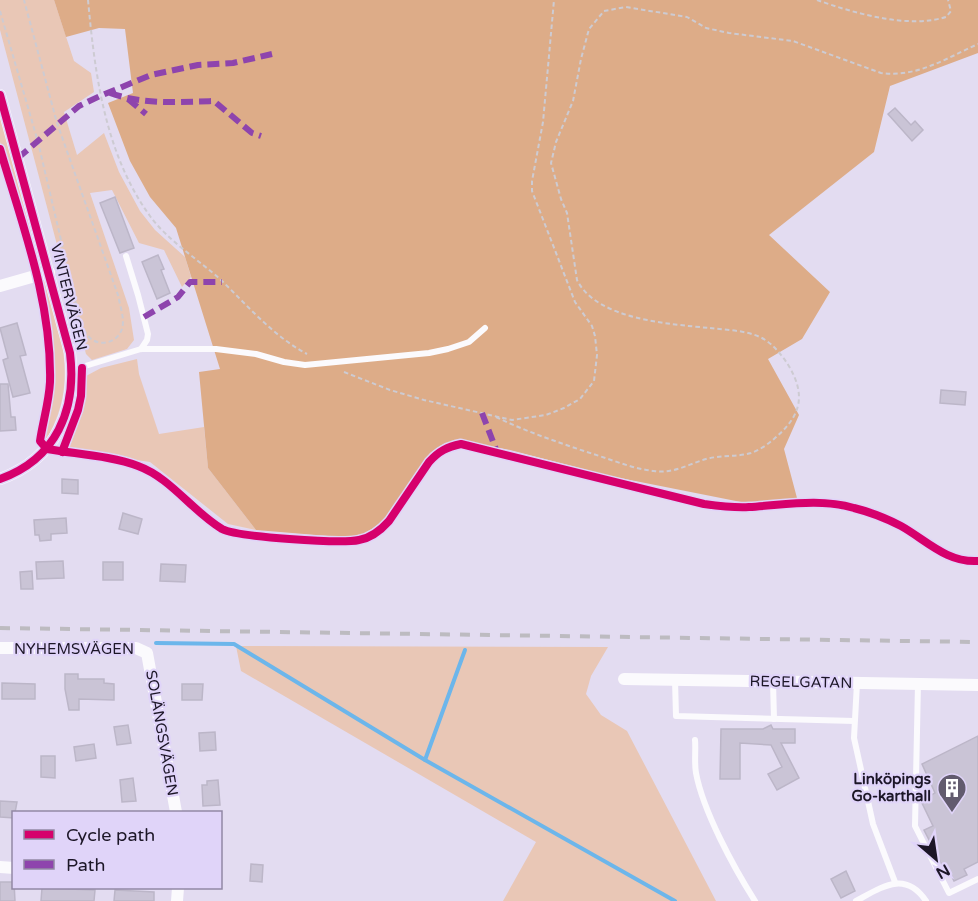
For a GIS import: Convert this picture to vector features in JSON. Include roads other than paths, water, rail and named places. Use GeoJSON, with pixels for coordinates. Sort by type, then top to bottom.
{"type":"FeatureCollection","features":[{"type":"Feature","properties":{"kind":"street","name":"VINTERVÄGEN"},"geometry":{"type":"LineString","coordinates":[[0,95],[70,352],[72,370],[64,414],[54,439],[47,449],[28,465],[0,479]]}},
{"type":"Feature","properties":{"kind":"street"},"geometry":{"type":"LineString","coordinates":[[0,286],[49,272]]}},
{"type":"Feature","properties":{"kind":"street","name":"NYHEMSVÄGEN"},"geometry":{"type":"LineString","coordinates":[[0,648],[136,648],[147,653]]}},
{"type":"Feature","properties":{"kind":"street","name":"SOLÄNGSVÄGEN"},"geometry":{"type":"LineString","coordinates":[[147,653],[176,811]]}},
{"type":"Feature","properties":{"kind":"street","name":"REGELGATAN"},"geometry":{"type":"LineString","coordinates":[[624,679],[978,685]]}},
{"type":"Feature","properties":{"kind":"lane"},"geometry":{"type":"LineString","coordinates":[[126,256],[148,334],[141,350]]}},
{"type":"Feature","properties":{"kind":"lane"},"geometry":{"type":"LineString","coordinates":[[72,370],[141,350],[216,349],[256,354],[304,365],[429,353],[458,347],[469,342],[485,328]]}},
{"type":"Feature","properties":{"kind":"lane"},"geometry":{"type":"LineString","coordinates":[[675,680],[676,716],[854,721]]}},
{"type":"Feature","properties":{"kind":"lane"},"geometry":{"type":"LineString","coordinates":[[773,682],[774,719]]}},
{"type":"Feature","properties":{"kind":"lane"},"geometry":{"type":"LineString","coordinates":[[857,683],[854,738],[873,824],[896,882]]}},
{"type":"Feature","properties":{"kind":"lane"},"geometry":{"type":"LineString","coordinates":[[918,684],[915,826],[949,893],[978,879]]}},
{"type":"Feature","properties":{"kind":"lane"},"geometry":{"type":"LineString","coordinates":[[695,740],[696,772],[710,813],[739,877],[755,901]]}},
{"type":"Feature","properties":{"kind":"lane"},"geometry":{"type":"LineString","coordinates":[[856,901],[896,882],[913,885],[926,901]]}},
{"type":"Feature","properties":{"kind":"waterway"},"geometry":{"type":"LineString","coordinates":[[156,643],[234,644],[425,760],[675,901]]}},
{"type":"Feature","properties":{"kind":"waterway"},"geometry":{"type":"LineString","coordinates":[[425,760],[465,650]]}},
{"type":"Feature","properties":{"kind":"railway"},"geometry":{"type":"LineString","coordinates":[[0,628],[978,642]]}},
{"type":"Feature","properties":{"kind":"place","name":"Linköpings Go-karthall"},"geometry":{"type":"Point","coordinates":[952,814]}}]}
